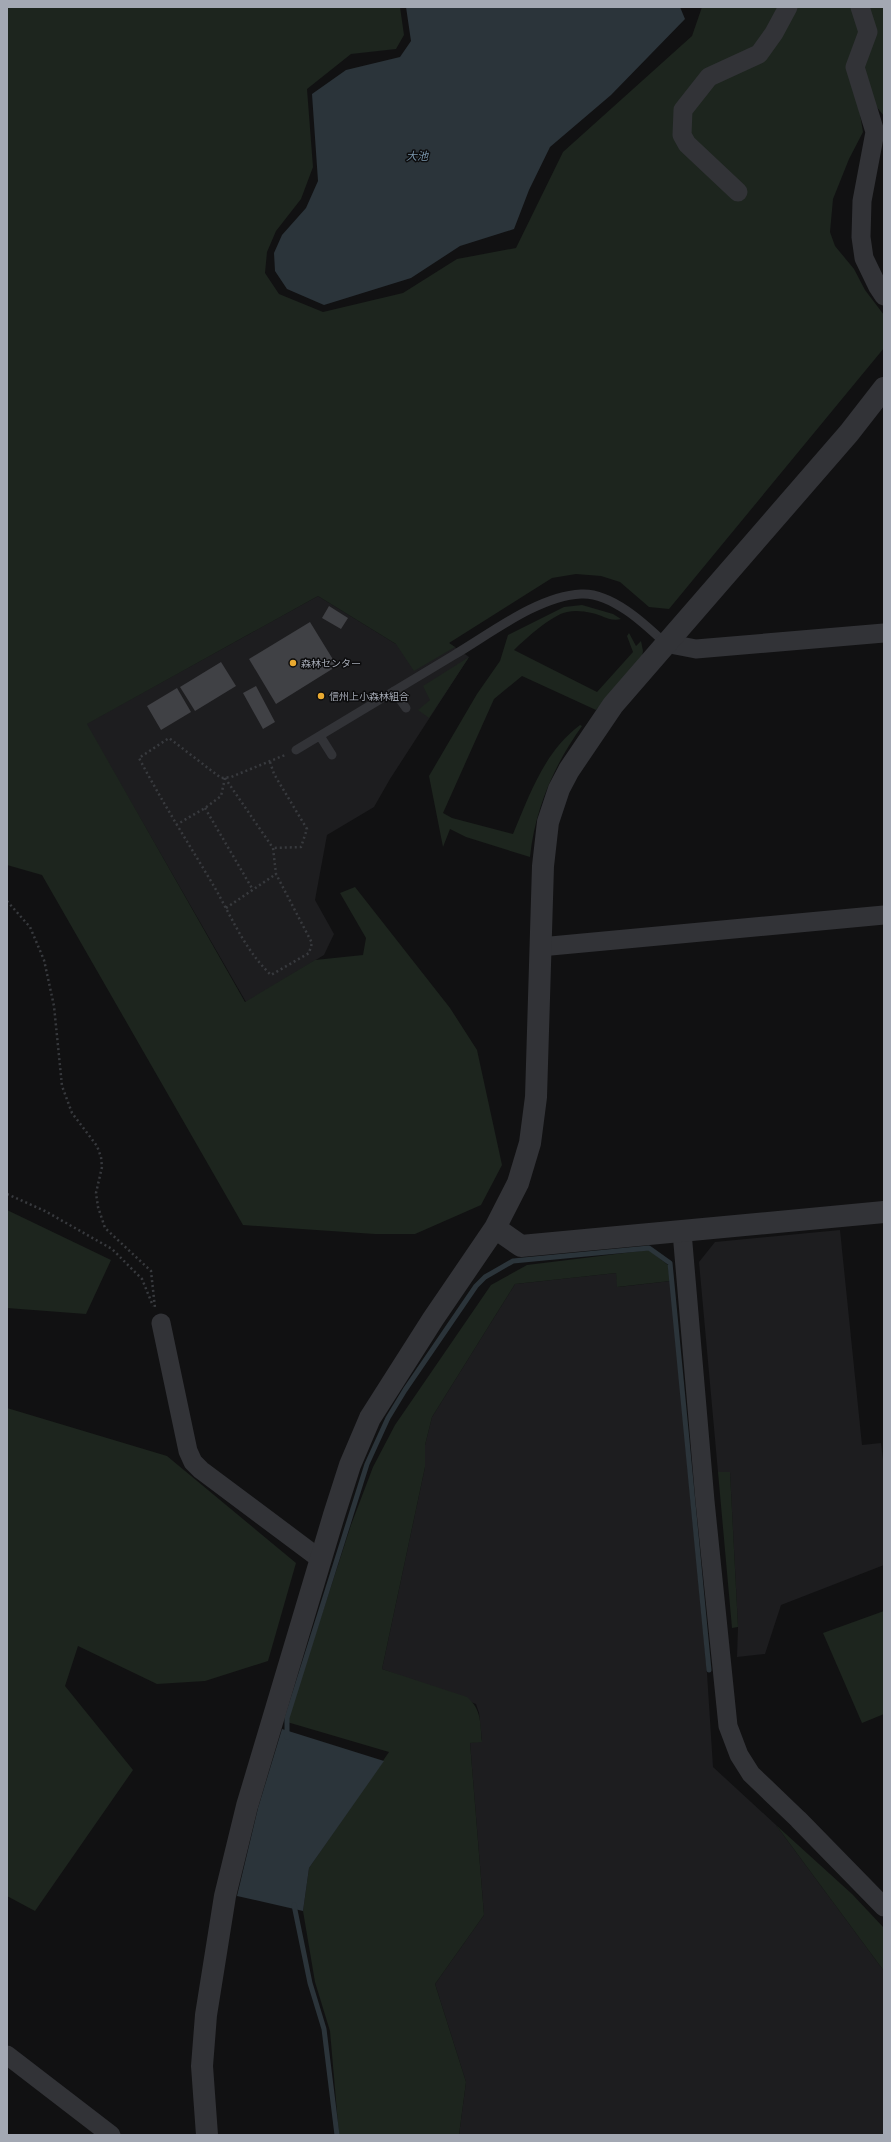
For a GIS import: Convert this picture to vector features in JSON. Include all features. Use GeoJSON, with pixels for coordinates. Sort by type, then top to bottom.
{"type":"FeatureCollection","features":[{"type":"Feature","properties":{"kind":"street"},"geometry":{"type":"LineString","coordinates":[[738,192],[688,144],[682,135],[683,110],[709,77],[759,54],[774,33],[788,7]]}},
{"type":"Feature","properties":{"kind":"street"},"geometry":{"type":"LineString","coordinates":[[860,7],[868,32],[855,67],[875,132],[862,201],[861,237],[864,258],[884,296]]}},
{"type":"Feature","properties":{"kind":"street"},"geometry":{"type":"LineString","coordinates":[[207,2135],[202,2066],[206,2015],[225,1896],[246,1806],[320,1559],[350,1465],[370,1418],[433,1319],[494,1228],[518,1183],[530,1143],[536,1097],[543,866],[548,822],[559,789],[583,748],[614,705],[666,643],[850,433],[884,388]]}},
{"type":"Feature","properties":{"kind":"street"},"geometry":{"type":"LineString","coordinates":[[666,643],[696,649],[884,633]]}},
{"type":"Feature","properties":{"kind":"street"},"geometry":{"type":"LineString","coordinates":[[540,947],[884,915]]}},
{"type":"Feature","properties":{"kind":"street"},"geometry":{"type":"LineString","coordinates":[[494,1228],[521,1246],[884,1212]]}},
{"type":"Feature","properties":{"kind":"street"},"geometry":{"type":"LineString","coordinates":[[682,1232],[706,1509],[728,1726],[739,1755],[751,1774],[798,1819],[884,1907]]}},
{"type":"Feature","properties":{"kind":"street"},"geometry":{"type":"LineString","coordinates":[[158,1316],[185,1441],[193,1462],[201,1470],[320,1559]]}},
{"type":"Feature","properties":{"kind":"street"},"geometry":{"type":"LineString","coordinates":[[7,2055],[110,2135]]}},
{"type":"Feature","properties":{"kind":"lane"},"geometry":{"type":"LineString","coordinates":[[296,750],[511,621],[562,597],[582,594],[615,604],[633,614],[666,643]]}},
{"type":"Feature","properties":{"kind":"lane"},"geometry":{"type":"LineString","coordinates":[[394,692],[406,708]]}},
{"type":"Feature","properties":{"kind":"lane"},"geometry":{"type":"LineString","coordinates":[[320,736],[332,755]]}},
{"type":"Feature","properties":{"kind":"path"},"geometry":{"type":"LineString","coordinates":[[226,778],[274,848],[276,874],[312,944],[309,953],[271,975],[257,962],[249,949],[176,825],[139,758],[169,738],[221,778],[226,778],[270,762],[296,750]]}},
{"type":"Feature","properties":{"kind":"path"},"geometry":{"type":"LineString","coordinates":[[270,762],[274,774],[307,829],[301,847],[274,848]]}},
{"type":"Feature","properties":{"kind":"path"},"geometry":{"type":"LineString","coordinates":[[176,825],[205,808],[221,796],[226,778]]}},
{"type":"Feature","properties":{"kind":"path"},"geometry":{"type":"LineString","coordinates":[[205,808],[253,890]]}},
{"type":"Feature","properties":{"kind":"path"},"geometry":{"type":"LineString","coordinates":[[226,908],[276,874]]}},
{"type":"Feature","properties":{"kind":"path"},"geometry":{"type":"LineString","coordinates":[[7,901],[30,927],[44,960],[54,1006],[62,1086],[72,1113],[97,1146],[101,1157],[102,1167],[96,1193],[98,1207],[105,1228],[152,1271],[158,1316]]}},
{"type":"Feature","properties":{"kind":"path"},"geometry":{"type":"LineString","coordinates":[[7,1194],[45,1211],[112,1249],[142,1279],[158,1316]]}},
{"type":"Feature","properties":{"kind":"shaded area"},"geometry":{"type":"Polygon","coordinates":[[[7,7],[400,7],[404,35],[396,49],[351,54],[307,89],[313,167],[301,199],[276,231],[267,252],[265,273],[279,294],[323,312],[403,293],[457,259],[516,248],[563,152],[692,36],[702,7],[884,7],[884,116],[854,79],[863,132],[849,159],[833,199],[830,232],[835,246],[854,269],[865,290],[884,315],[884,348],[669,609],[649,607],[620,582],[601,576],[576,574],[552,578],[449,643],[455,647],[414,671],[396,644],[318,596],[87,724],[245,1002],[315,960],[363,955],[366,938],[340,893],[355,887],[450,1008],[477,1050],[502,1165],[481,1205],[415,1234],[375,1234],[243,1225],[42,875],[7,865],[7,7]]]}},
{"type":"Feature","properties":{"kind":"shaded area"},"geometry":{"type":"Polygon","coordinates":[[[318,596],[396,644],[449,643],[469,657],[390,779],[374,807],[327,835],[315,900],[334,934],[324,955],[246,1002],[86,724],[318,596]]]}},
{"type":"Feature","properties":{"kind":"shaded area"},"geometry":{"type":"Polygon","coordinates":[[[582,605],[613,614],[621,619],[610,619],[582,611],[567,612],[554,617],[547,622],[531,634],[514,650],[597,692],[633,652],[627,636],[629,633],[636,646],[641,641],[643,651],[642,657],[596,710],[522,676],[494,699],[443,813],[452,818],[513,834],[532,789],[547,761],[567,736],[580,725],[582,726],[563,756],[547,788],[536,822],[530,857],[466,837],[450,829],[443,847],[429,776],[477,694],[500,661],[508,635],[564,607],[582,605]]]}},
{"type":"Feature","properties":{"kind":"shaded area"},"geometry":{"type":"Polygon","coordinates":[[[469,657],[429,718],[418,710],[430,700],[423,686],[469,657]]]}},
{"type":"Feature","properties":{"kind":"shaded area"},"geometry":{"type":"Polygon","coordinates":[[[7,1210],[111,1260],[86,1314],[7,1308],[7,1210]]]}},
{"type":"Feature","properties":{"kind":"shaded area"},"geometry":{"type":"Polygon","coordinates":[[[840,1230],[862,1445],[881,1443],[884,1468],[884,1565],[781,1605],[765,1654],[737,1657],[738,1627],[730,1473],[718,1472],[699,1262],[715,1242],[840,1230]]]}},
{"type":"Feature","properties":{"kind":"shaded area"},"geometry":{"type":"Polygon","coordinates":[[[649,1250],[668,1265],[670,1281],[617,1287],[616,1273],[515,1284],[432,1417],[425,1445],[425,1467],[382,1669],[467,1697],[478,1712],[482,1742],[470,1743],[484,1915],[435,1984],[466,2082],[459,2135],[339,2135],[330,2031],[315,1982],[303,1911],[309,1868],[389,1752],[287,1722],[351,1525],[373,1467],[395,1425],[491,1285],[527,1265],[649,1250]]]}},
{"type":"Feature","properties":{"kind":"shaded area"},"geometry":{"type":"Polygon","coordinates":[[[616,1273],[618,1287],[670,1281],[707,1673],[713,1767],[776,1825],[884,1971],[884,2135],[459,2135],[466,2082],[435,1984],[484,1915],[470,1743],[482,1741],[479,1713],[476,1704],[382,1669],[425,1467],[425,1445],[432,1417],[515,1284],[616,1273]]]}},
{"type":"Feature","properties":{"kind":"shaded area"},"geometry":{"type":"Polygon","coordinates":[[[7,1408],[167,1456],[296,1563],[268,1661],[205,1681],[157,1684],[78,1646],[65,1686],[133,1770],[35,1911],[7,1896],[7,1408]]]}},
{"type":"Feature","properties":{"kind":"shaded area"},"geometry":{"type":"Polygon","coordinates":[[[718,1472],[730,1472],[738,1627],[732,1628],[718,1472]]]}},
{"type":"Feature","properties":{"kind":"shaded area"},"geometry":{"type":"Polygon","coordinates":[[[884,1611],[884,1714],[862,1723],[823,1633],[884,1611]]]}},
{"type":"Feature","properties":{"kind":"shaded area"},"geometry":{"type":"Polygon","coordinates":[[[776,1825],[852,1894],[884,1928],[884,1971],[776,1825]]]}},
{"type":"Feature","properties":{"kind":"water","name":"大池"},"geometry":{"type":"Polygon","coordinates":[[[406,7],[680,7],[685,19],[611,95],[550,147],[529,190],[514,229],[460,246],[411,278],[324,305],[287,289],[275,271],[274,253],[282,235],[306,208],[318,181],[312,94],[346,70],[400,57],[411,41],[406,7]]]}},
{"type":"Feature","properties":{"kind":"water"},"geometry":{"type":"Polygon","coordinates":[[[282,1729],[384,1761],[309,1868],[303,1911],[237,1896],[258,1808],[282,1729]]]}},
{"type":"Feature","properties":{"kind":"building"},"geometry":{"type":"Polygon","coordinates":[[[329,606],[348,618],[341,629],[322,618],[329,606]]]}},
{"type":"Feature","properties":{"kind":"building","name":"森林センター"},"geometry":{"type":"Polygon","coordinates":[[[310,622],[337,666],[276,704],[249,659],[310,622]]]}},
{"type":"Feature","properties":{"kind":"building"},"geometry":{"type":"Polygon","coordinates":[[[221,662],[236,686],[195,711],[180,687],[221,662]]]}},
{"type":"Feature","properties":{"kind":"building"},"geometry":{"type":"Polygon","coordinates":[[[256,686],[275,722],[263,729],[243,693],[256,686]]]}},
{"type":"Feature","properties":{"kind":"building"},"geometry":{"type":"Polygon","coordinates":[[[177,688],[191,712],[161,730],[147,706],[177,688]]]}},
{"type":"Feature","properties":{"kind":"waterway"},"geometry":{"type":"LineString","coordinates":[[287,1737],[287,1718],[367,1464],[388,1418],[405,1390],[476,1286],[485,1277],[513,1261],[649,1248],[670,1263],[709,1670]]}},
{"type":"Feature","properties":{"kind":"waterway"},"geometry":{"type":"LineString","coordinates":[[294,1905],[310,1983],[324,2029],[337,2135]]}},
{"type":"Feature","properties":{"kind":"place","name":"森林センター"},"geometry":{"type":"Point","coordinates":[293,663]}},
{"type":"Feature","properties":{"kind":"place","name":"信州上小森林組合"},"geometry":{"type":"Point","coordinates":[321,696]}}]}
